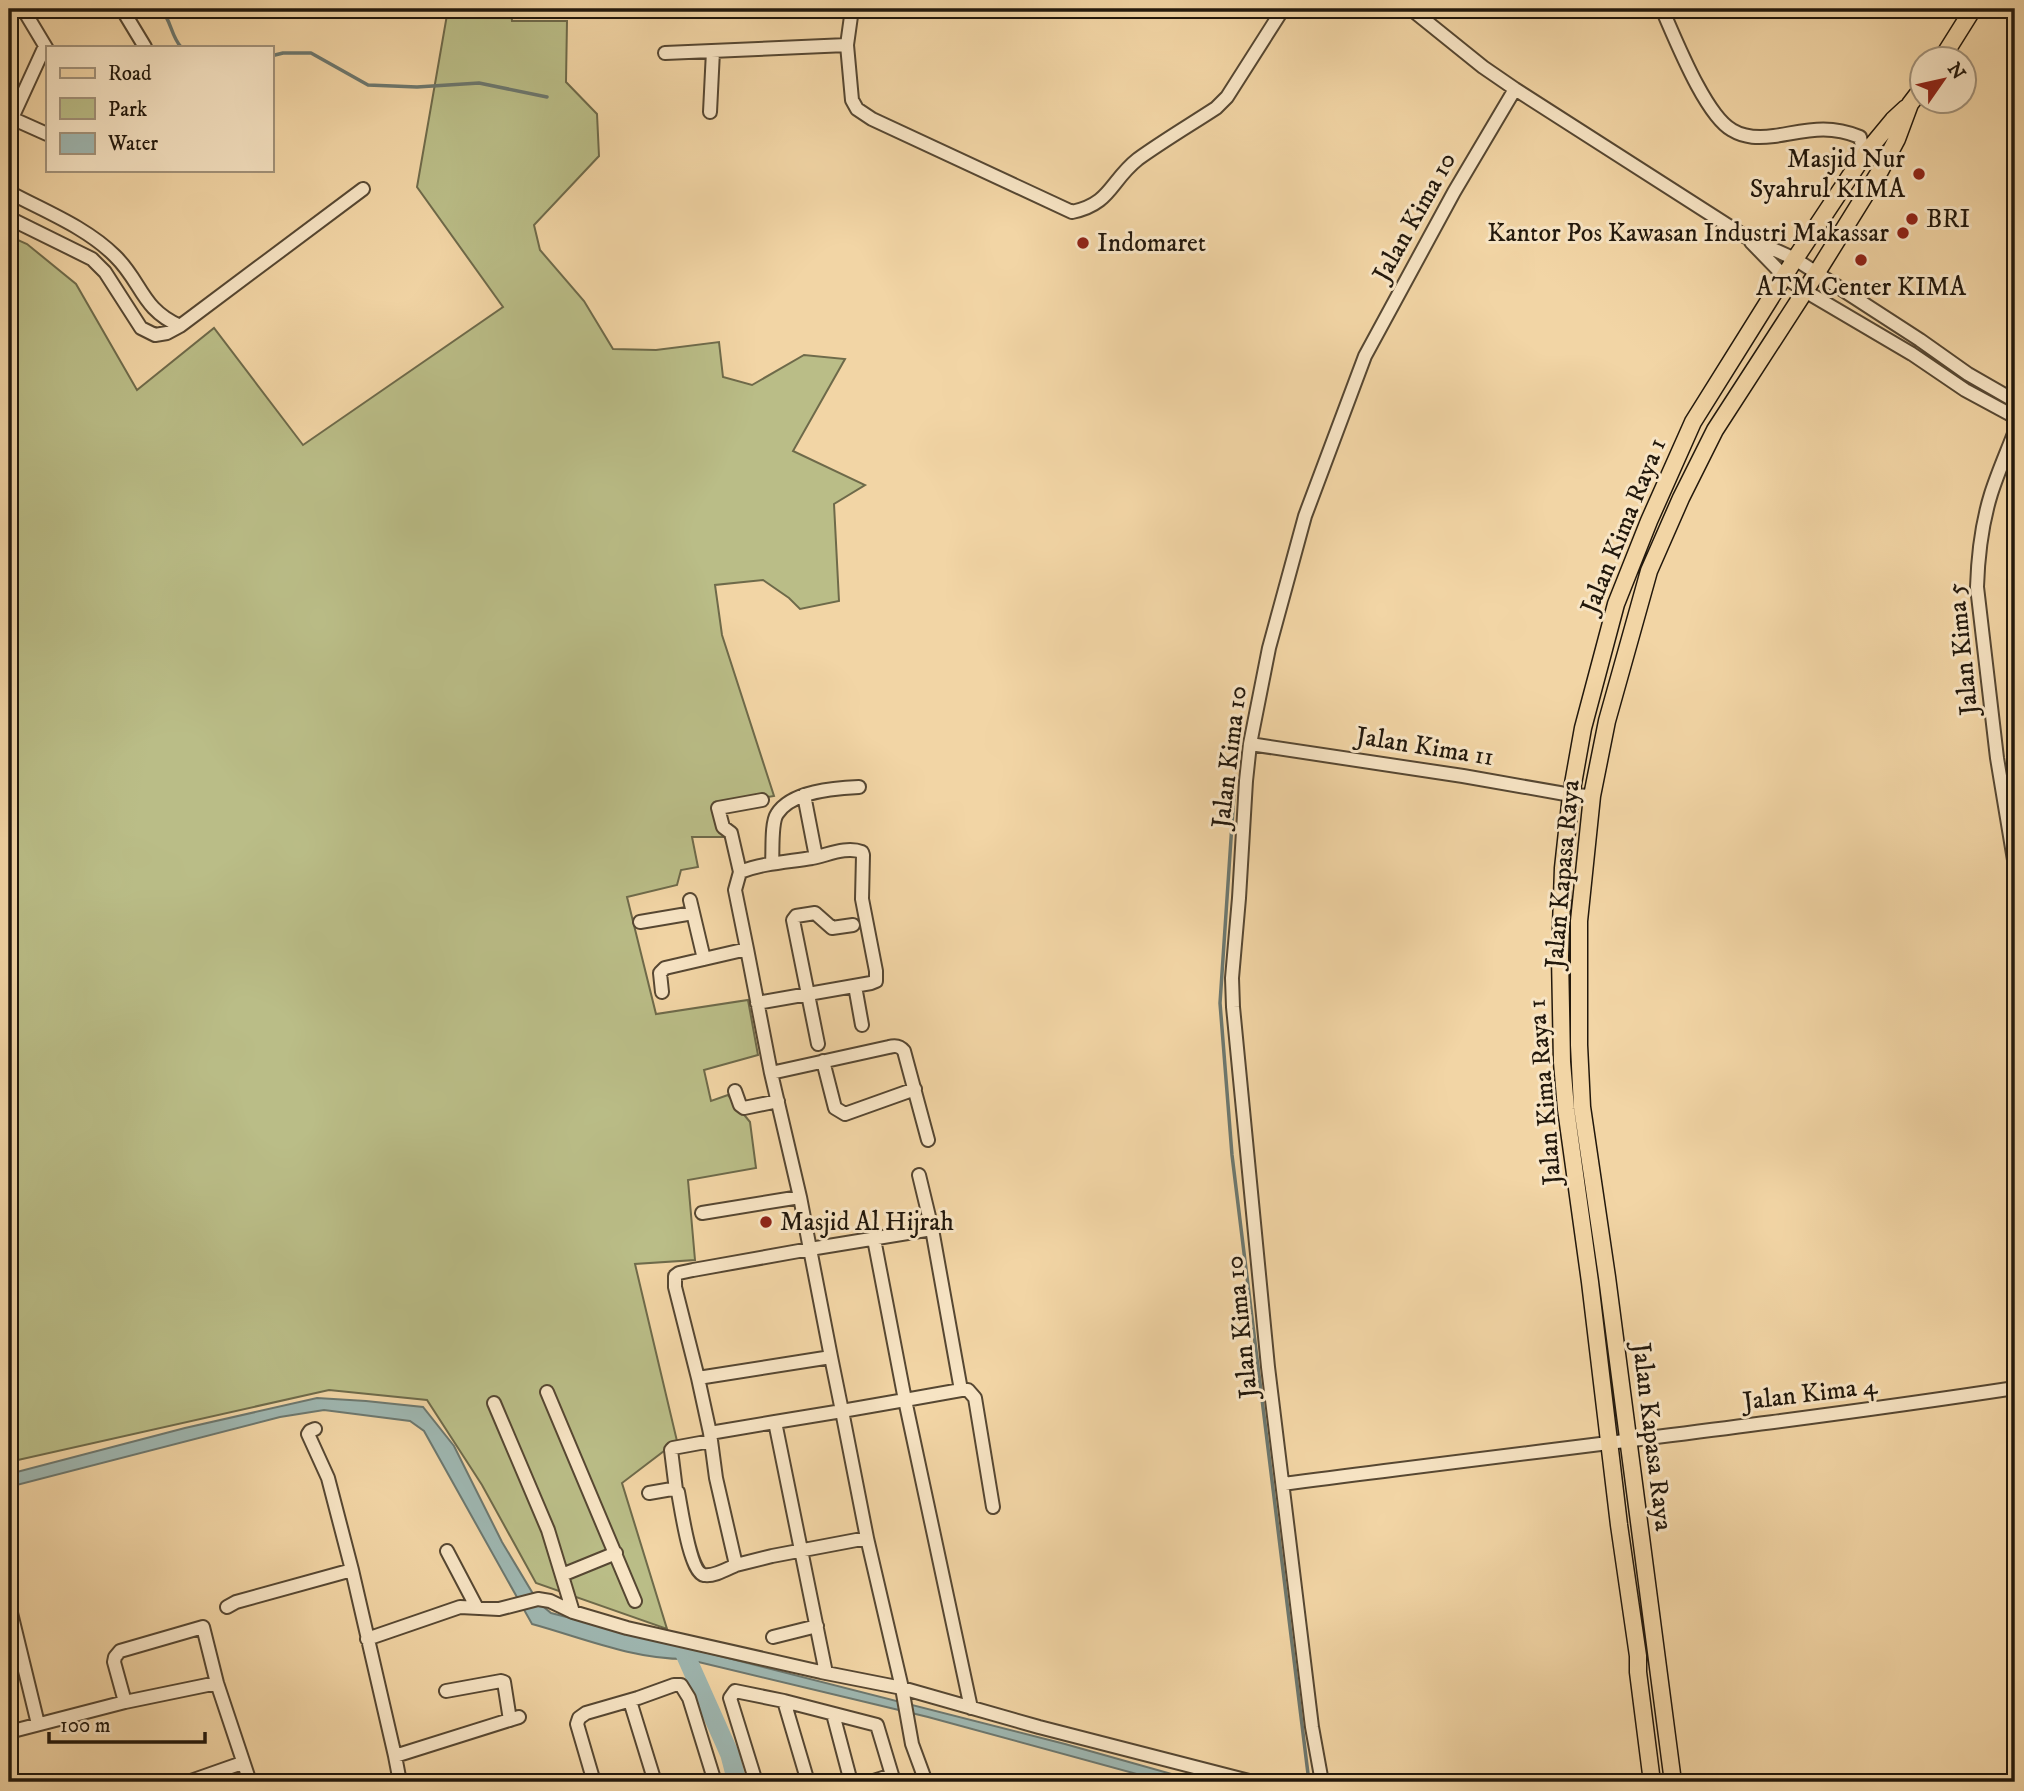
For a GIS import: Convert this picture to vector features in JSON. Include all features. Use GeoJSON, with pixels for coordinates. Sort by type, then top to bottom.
{"type":"FeatureCollection","features":[{"type":"Feature","properties":{"kind":"main road"},"geometry":{"type":"LineString","coordinates":[[1950,46],[1973,9]]}},
{"type":"Feature","properties":{"kind":"main road","name":"Jalan Kima Raya 1"},"geometry":{"type":"LineString","coordinates":[[1653,1782],[1562,1062],[1560,956],[1563,868],[1571,795],[1583,728],[1616,604],[1693,422],[1784,276],[1864,155],[1909,105]]}},
{"type":"Feature","properties":{"kind":"main road","name":"Jalan Kapasa Raya"},"geometry":{"type":"LineString","coordinates":[[1673,1782],[1583,1107],[1578,921],[1592,796],[1607,721],[1649,571],[1681,498],[1715,430],[1816,274],[1885,160],[1897,139],[1909,107]]}},
{"type":"Feature","properties":{"kind":"street"},"geometry":{"type":"LineString","coordinates":[[23,9],[46,48],[10,117],[46,134]]}},
{"type":"Feature","properties":{"kind":"street"},"geometry":{"type":"LineString","coordinates":[[122,9],[144,46]]}},
{"type":"Feature","properties":{"kind":"street"},"geometry":{"type":"LineString","coordinates":[[852,9],[847,45],[852,100],[857,109],[872,119],[1072,212],[1100,201],[1137,160],[1216,108],[1227,97],[1283,9]]}},
{"type":"Feature","properties":{"kind":"street"},"geometry":{"type":"LineString","coordinates":[[1411,9],[1515,89],[1746,237],[1795,259],[1968,374],[2015,401]]}},
{"type":"Feature","properties":{"kind":"street"},"geometry":{"type":"LineString","coordinates":[[1662,9],[1699,86],[1721,122],[1731,130],[1745,136],[1762,138],[1823,128],[1860,137],[1881,134]]}},
{"type":"Feature","properties":{"kind":"street"},"geometry":{"type":"LineString","coordinates":[[664,53],[847,45]]}},
{"type":"Feature","properties":{"kind":"street"},"geometry":{"type":"LineString","coordinates":[[710,113],[712,51]]}},
{"type":"Feature","properties":{"kind":"street","name":"Jalan Kima 10"},"geometry":{"type":"LineString","coordinates":[[1322,1782],[1312,1727],[1267,1354],[1233,1007],[1232,978],[1250,744],[1269,648],[1305,516],[1365,356],[1454,192],[1515,89]]}},
{"type":"Feature","properties":{"kind":"street"},"geometry":{"type":"LineString","coordinates":[[1860,137],[1864,155]]}},
{"type":"Feature","properties":{"kind":"street"},"geometry":{"type":"LineString","coordinates":[[9,218],[92,259],[105,272],[141,328],[155,335],[167,333],[180,326],[362,189]]}},
{"type":"Feature","properties":{"kind":"street"},"geometry":{"type":"LineString","coordinates":[[9,192],[101,243],[117,258],[152,309],[180,326]]}},
{"type":"Feature","properties":{"kind":"street"},"geometry":{"type":"LineString","coordinates":[[1746,237],[1784,276],[1805,291],[1912,354],[1965,390],[2015,417]]}},
{"type":"Feature","properties":{"kind":"street","name":"Jalan Kima 5"},"geometry":{"type":"LineString","coordinates":[[2015,431],[1991,494],[1976,587],[1997,758],[2015,866]]}},
{"type":"Feature","properties":{"kind":"street","name":"Jalan Kima 11"},"geometry":{"type":"LineString","coordinates":[[1250,744],[1571,795],[1592,796]]}},
{"type":"Feature","properties":{"kind":"street"},"geometry":{"type":"LineString","coordinates":[[772,863],[778,813],[804,795],[834,788],[859,787]]}},
{"type":"Feature","properties":{"kind":"street"},"geometry":{"type":"LineString","coordinates":[[804,795],[816,857]]}},
{"type":"Feature","properties":{"kind":"street"},"geometry":{"type":"LineString","coordinates":[[762,800],[718,808],[723,827],[731,834],[740,872],[735,890],[771,1073],[800,1197],[867,1538],[912,1744],[926,1782]]}},
{"type":"Feature","properties":{"kind":"street"},"geometry":{"type":"LineString","coordinates":[[740,872],[754,866],[848,850],[859,850],[863,855],[862,900],[876,981],[757,1003]]}},
{"type":"Feature","properties":{"kind":"street"},"geometry":{"type":"LineString","coordinates":[[690,900],[704,959]]}},
{"type":"Feature","properties":{"kind":"street"},"geometry":{"type":"LineString","coordinates":[[640,922],[693,913]]}},
{"type":"Feature","properties":{"kind":"street"},"geometry":{"type":"LineString","coordinates":[[818,1044],[794,918],[815,913],[832,928],[853,925]]}},
{"type":"Feature","properties":{"kind":"street"},"geometry":{"type":"LineString","coordinates":[[662,992],[661,970],[747,949]]}},
{"type":"Feature","properties":{"kind":"street"},"geometry":{"type":"LineString","coordinates":[[855,986],[862,1025]]}},
{"type":"Feature","properties":{"kind":"street"},"geometry":{"type":"LineString","coordinates":[[771,1073],[896,1045],[904,1051],[928,1140]]}},
{"type":"Feature","properties":{"kind":"street"},"geometry":{"type":"LineString","coordinates":[[823,1061],[835,1108],[845,1114],[915,1089]]}},
{"type":"Feature","properties":{"kind":"street"},"geometry":{"type":"LineString","coordinates":[[735,1091],[740,1105],[744,1108],[778,1101]]}},
{"type":"Feature","properties":{"kind":"street"},"geometry":{"type":"LineString","coordinates":[[919,1175],[932,1229],[961,1390]]}},
{"type":"Feature","properties":{"kind":"street"},"geometry":{"type":"LineString","coordinates":[[702,1213],[800,1197]]}},
{"type":"Feature","properties":{"kind":"street"},"geometry":{"type":"LineString","coordinates":[[736,1565],[716,1478],[711,1437],[675,1287],[676,1276],[693,1270],[932,1229]]}},
{"type":"Feature","properties":{"kind":"street"},"geometry":{"type":"LineString","coordinates":[[874,1239],[905,1400],[971,1708]]}},
{"type":"Feature","properties":{"kind":"street"},"geometry":{"type":"LineString","coordinates":[[698,1378],[831,1357]]}},
{"type":"Feature","properties":{"kind":"street","name":"Jalan Kima 4"},"geometry":{"type":"LineString","coordinates":[[1609,1444],[2015,1388]]}},
{"type":"Feature","properties":{"kind":"street"},"geometry":{"type":"LineString","coordinates":[[867,1538],[800,1550],[736,1565],[708,1576],[701,1575],[692,1560],[676,1490],[671,1451],[673,1448],[711,1437],[775,1422],[968,1390],[975,1398],[993,1507]]}},
{"type":"Feature","properties":{"kind":"street"},"geometry":{"type":"LineString","coordinates":[[547,1392],[635,1601]]}},
{"type":"Feature","properties":{"kind":"street"},"geometry":{"type":"LineString","coordinates":[[494,1404],[548,1530],[573,1612]]}},
{"type":"Feature","properties":{"kind":"street"},"geometry":{"type":"LineString","coordinates":[[775,1422],[826,1673]]}},
{"type":"Feature","properties":{"kind":"street"},"geometry":{"type":"LineString","coordinates":[[315,1429],[308,1434],[328,1478],[352,1570],[400,1782]]}},
{"type":"Feature","properties":{"kind":"street"},"geometry":{"type":"LineString","coordinates":[[1283,1483],[1609,1444]]}},
{"type":"Feature","properties":{"kind":"street"},"geometry":{"type":"LineString","coordinates":[[649,1493],[676,1490]]}},
{"type":"Feature","properties":{"kind":"street"},"geometry":{"type":"LineString","coordinates":[[447,1550],[477,1608]]}},
{"type":"Feature","properties":{"kind":"street"},"geometry":{"type":"LineString","coordinates":[[562,1575],[616,1553]]}},
{"type":"Feature","properties":{"kind":"street"},"geometry":{"type":"LineString","coordinates":[[227,1607],[236,1602],[352,1570]]}},
{"type":"Feature","properties":{"kind":"street"},"geometry":{"type":"LineString","coordinates":[[367,1639],[460,1607],[499,1609],[538,1599],[550,1601],[573,1612],[666,1637],[971,1708],[1253,1782]]}},
{"type":"Feature","properties":{"kind":"street"},"geometry":{"type":"LineString","coordinates":[[10,1613],[38,1724]]}},
{"type":"Feature","properties":{"kind":"street"},"geometry":{"type":"LineString","coordinates":[[773,1637],[817,1626]]}},
{"type":"Feature","properties":{"kind":"street"},"geometry":{"type":"LineString","coordinates":[[125,1702],[114,1662],[120,1651],[203,1627],[217,1683],[250,1782]]}},
{"type":"Feature","properties":{"kind":"street"},"geometry":{"type":"LineString","coordinates":[[395,1756],[515,1718],[504,1682],[446,1691]]}},
{"type":"Feature","properties":{"kind":"street"},"geometry":{"type":"LineString","coordinates":[[9,1732],[125,1702],[217,1683]]}},
{"type":"Feature","properties":{"kind":"street"},"geometry":{"type":"LineString","coordinates":[[594,1782],[577,1720],[586,1713],[674,1685],[681,1685],[689,1698],[715,1782]]}},
{"type":"Feature","properties":{"kind":"street"},"geometry":{"type":"LineString","coordinates":[[756,1782],[730,1699],[735,1691],[877,1725],[892,1775],[870,1782]]}},
{"type":"Feature","properties":{"kind":"street"},"geometry":{"type":"LineString","coordinates":[[629,1701],[655,1782]]}},
{"type":"Feature","properties":{"kind":"street"},"geometry":{"type":"LineString","coordinates":[[784,1701],[807,1782]]}},
{"type":"Feature","properties":{"kind":"street"},"geometry":{"type":"LineString","coordinates":[[832,1714],[851,1782]]}},
{"type":"Feature","properties":{"kind":"street"},"geometry":{"type":"LineString","coordinates":[[188,1782],[242,1763]]}},
{"type":"Feature","properties":{"kind":"green space"},"geometry":{"type":"Polygon","coordinates":[[[448,9],[511,9],[512,21],[567,21],[566,82],[597,114],[599,156],[534,225],[540,250],[584,301],[613,349],[656,350],[719,342],[723,377],[752,385],[804,355],[845,359],[793,451],[865,485],[834,504],[839,601],[800,609],[763,580],[715,585],[722,635],[774,796],[720,805],[729,837],[692,837],[698,867],[681,870],[677,885],[627,897],[656,1014],[748,1000],[758,1055],[704,1070],[711,1101],[728,1095],[750,1122],[756,1168],[688,1180],[695,1260],[635,1264],[677,1441],[622,1483],[667,1629],[536,1583],[482,1485],[427,1400],[329,1390],[9,1462],[9,236],[27,244],[76,284],[137,390],[214,328],[303,445],[503,307],[417,187],[448,9]]]}},
{"type":"Feature","properties":{"kind":"water"},"geometry":{"type":"Polygon","coordinates":[[[317,1398],[423,1407],[454,1446],[502,1542],[538,1602],[551,1613],[1065,1744],[1200,1782],[1166,1782],[928,1717],[686,1659],[627,1652],[532,1624],[424,1431],[410,1421],[324,1410],[280,1417],[9,1487],[9,1474],[185,1428],[317,1398]]]}},
{"type":"Feature","properties":{"kind":"waterway"},"geometry":{"type":"LineString","coordinates":[[161,9],[180,46]]}},
{"type":"Feature","properties":{"kind":"waterway"},"geometry":{"type":"LineString","coordinates":[[273,56],[311,53],[368,85],[417,87],[479,83],[547,97]]}},
{"type":"Feature","properties":{"kind":"waterway"},"geometry":{"type":"LineString","coordinates":[[1234,794],[1220,1003],[1232,1155],[1309,1782]]}},
{"type":"Feature","properties":{"kind":"waterway"},"geometry":{"type":"LineString","coordinates":[[685,1654],[730,1755],[737,1782]]}},
{"type":"Feature","properties":{"kind":"place","name":"Masjid Nur Syahrul KIMA"},"geometry":{"type":"Point","coordinates":[1919,174]}},
{"type":"Feature","properties":{"kind":"place","name":"BRI"},"geometry":{"type":"Point","coordinates":[1912,219]}},
{"type":"Feature","properties":{"kind":"place","name":"Kantor Pos Kawasan Industri Makassar"},"geometry":{"type":"Point","coordinates":[1903,233]}},
{"type":"Feature","properties":{"kind":"place","name":"Indomaret"},"geometry":{"type":"Point","coordinates":[1083,243]}},
{"type":"Feature","properties":{"kind":"place","name":"ATM Center KIMA"},"geometry":{"type":"Point","coordinates":[1861,260]}},
{"type":"Feature","properties":{"kind":"place","name":"Masjid Al Hijrah"},"geometry":{"type":"Point","coordinates":[766,1222]}}]}
